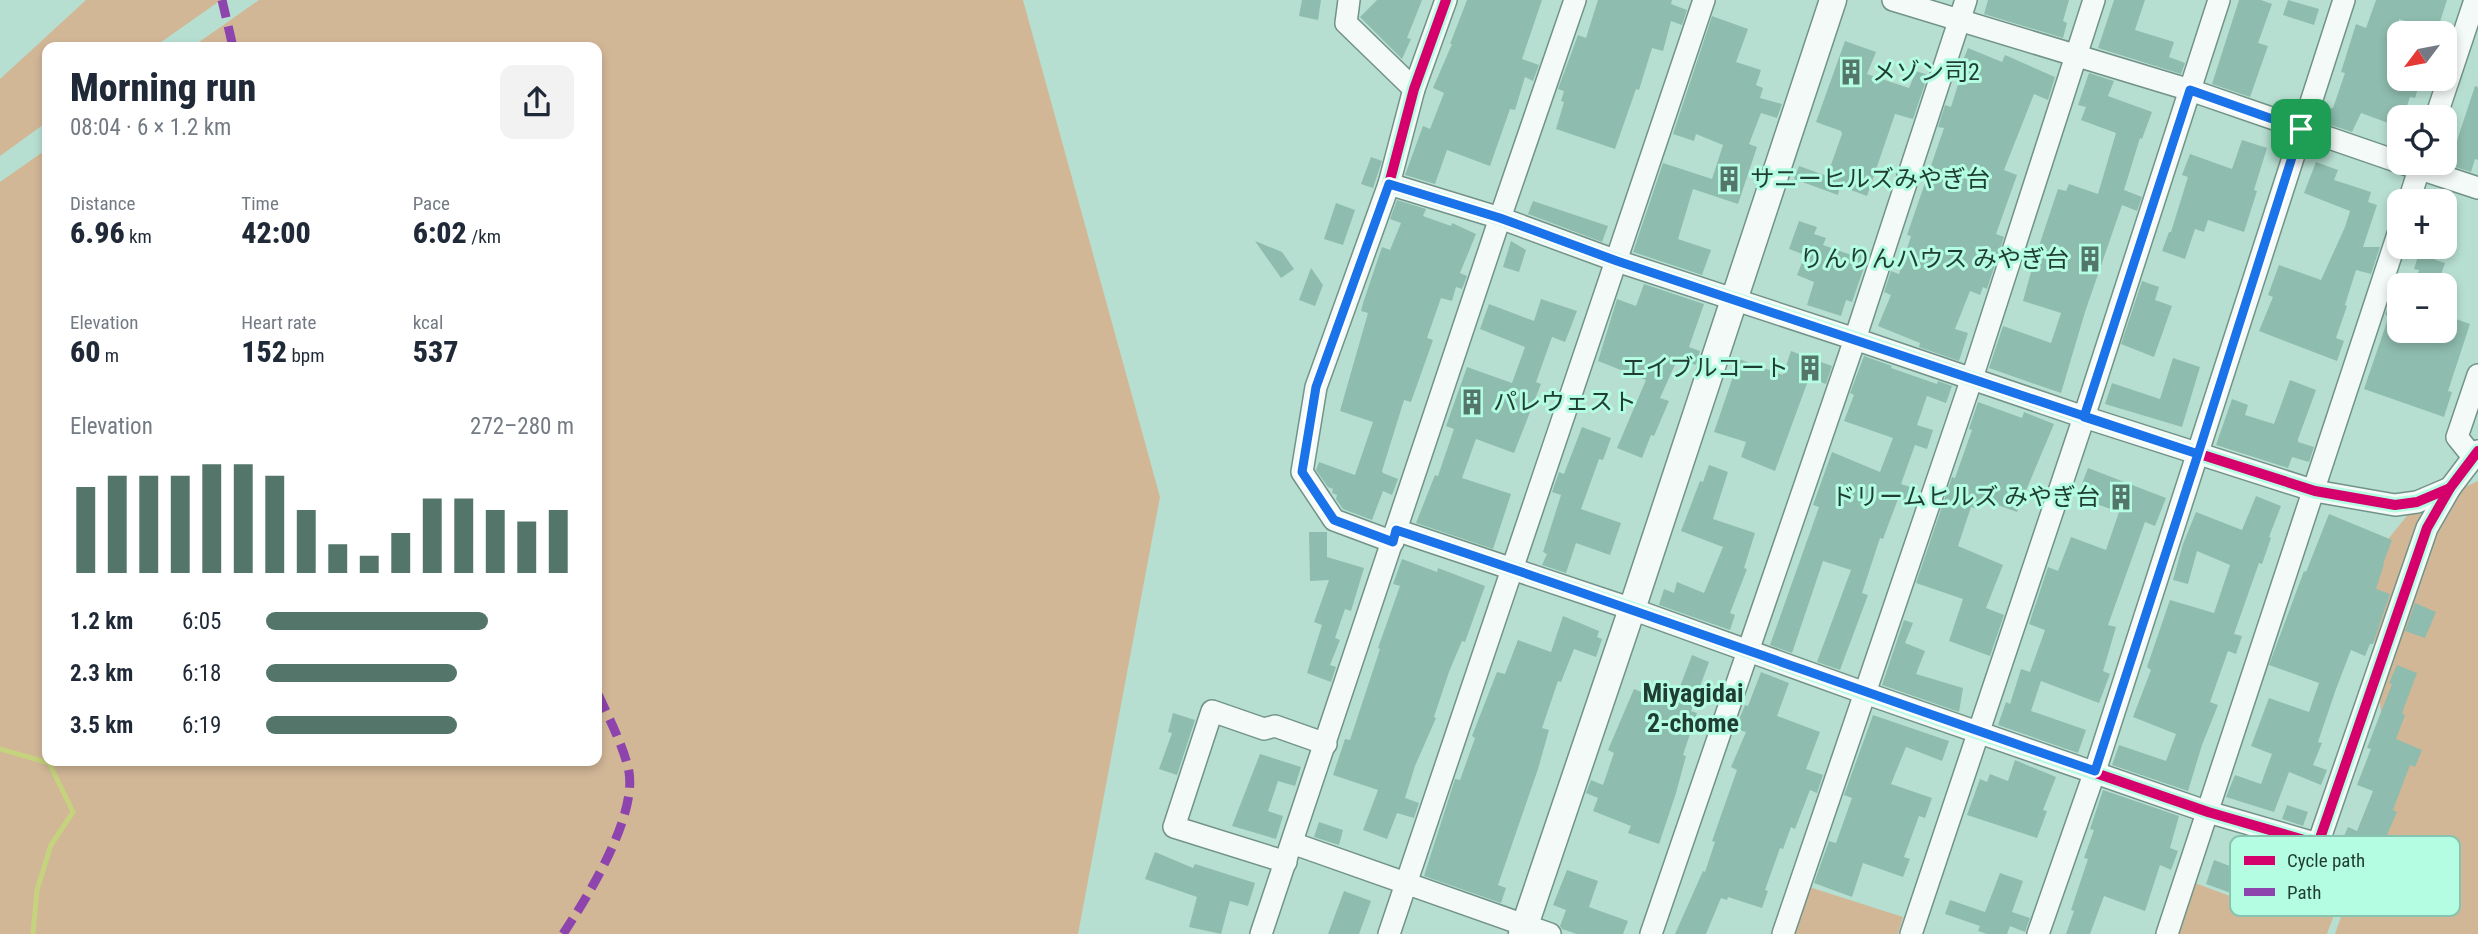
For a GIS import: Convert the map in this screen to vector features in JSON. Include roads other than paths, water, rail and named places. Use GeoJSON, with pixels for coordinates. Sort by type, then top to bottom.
{"type":"FeatureCollection","features":[{"type":"Feature","properties":{"kind":"street"},"geometry":{"type":"LineString","coordinates":[[1349,0],[1346,23],[1414,89]]}},
{"type":"Feature","properties":{"kind":"street"},"geometry":{"type":"LineString","coordinates":[[1446,0],[1414,89],[1389,184],[1316,387],[1302,472],[1334,520],[1511,567],[2208,812],[2290,836]]}},
{"type":"Feature","properties":{"kind":"street"},"geometry":{"type":"LineString","coordinates":[[1261,934],[1575,0]]}},
{"type":"Feature","properties":{"kind":"street"},"geometry":{"type":"LineString","coordinates":[[1389,934],[1704,0]]}},
{"type":"Feature","properties":{"kind":"street"},"geometry":{"type":"LineString","coordinates":[[1523,930],[1633,609],[1833,0]]}},
{"type":"Feature","properties":{"kind":"street"},"geometry":{"type":"LineString","coordinates":[[1893,0],[1962,10],[2076,54],[2387,157]]}},
{"type":"Feature","properties":{"kind":"street"},"geometry":{"type":"LineString","coordinates":[[1783,934],[1972,378],[2094,0]]}},
{"type":"Feature","properties":{"kind":"street"},"geometry":{"type":"LineString","coordinates":[[1911,934],[2084,417],[2219,0]]}},
{"type":"Feature","properties":{"kind":"street"},"geometry":{"type":"LineString","coordinates":[[2038,934],[2095,771],[2344,0]]}},
{"type":"Feature","properties":{"kind":"street"},"geometry":{"type":"LineString","coordinates":[[2440,105],[2475,0]]}},
{"type":"Feature","properties":{"kind":"street"},"geometry":{"type":"LineString","coordinates":[[1651,934],[1855,338],[1962,10]]}},
{"type":"Feature","properties":{"kind":"street"},"geometry":{"type":"LineString","coordinates":[[2441,175],[2478,188]]}},
{"type":"Feature","properties":{"kind":"street"},"geometry":{"type":"LineString","coordinates":[[1389,184],[1500,218],[1617,261],[2315,491],[2396,505],[2417,502],[2450,488]]}},
{"type":"Feature","properties":{"kind":"street"},"geometry":{"type":"LineString","coordinates":[[2167,934],[2390,259]]}},
{"type":"Feature","properties":{"kind":"street"},"geometry":{"type":"LineString","coordinates":[[2321,836],[2427,528],[2450,488],[2476,454],[2457,438],[2478,375]]}},
{"type":"Feature","properties":{"kind":"street"},"geometry":{"type":"LineString","coordinates":[[1326,744],[1275,726],[1264,729],[1212,711],[1174,827],[1406,883],[1523,930],[1550,934]]}},
{"type":"Feature","properties":{"kind":"waterway"},"geometry":{"type":"LineString","coordinates":[[0,749],[42,761]]}},
{"type":"Feature","properties":{"kind":"waterway"},"geometry":{"type":"LineString","coordinates":[[33,934],[37,890],[51,845],[73,812],[50,766]]}},
{"type":"Feature","properties":{"kind":"place","name":"メゾン司2"},"geometry":{"type":"Point","coordinates":[1851,72]}},
{"type":"Feature","properties":{"kind":"place","name":"サニーヒルズみやぎ台"},"geometry":{"type":"Point","coordinates":[1729,179]}},
{"type":"Feature","properties":{"kind":"place","name":"りんりんハウス みやぎ台"},"geometry":{"type":"Point","coordinates":[2090,259]}},
{"type":"Feature","properties":{"kind":"place","name":"エイブルコート"},"geometry":{"type":"Point","coordinates":[1810,368]}},
{"type":"Feature","properties":{"kind":"place","name":"パレウェスト"},"geometry":{"type":"Point","coordinates":[1472,402]}},
{"type":"Feature","properties":{"kind":"place","name":"ドリームヒルズ みやぎ台"},"geometry":{"type":"Point","coordinates":[2121,497]}},
{"type":"Feature","properties":{"kind":"district","name":"Miyagidai 2-chome"},"geometry":{"type":"Point","coordinates":[1693,708]}}]}
